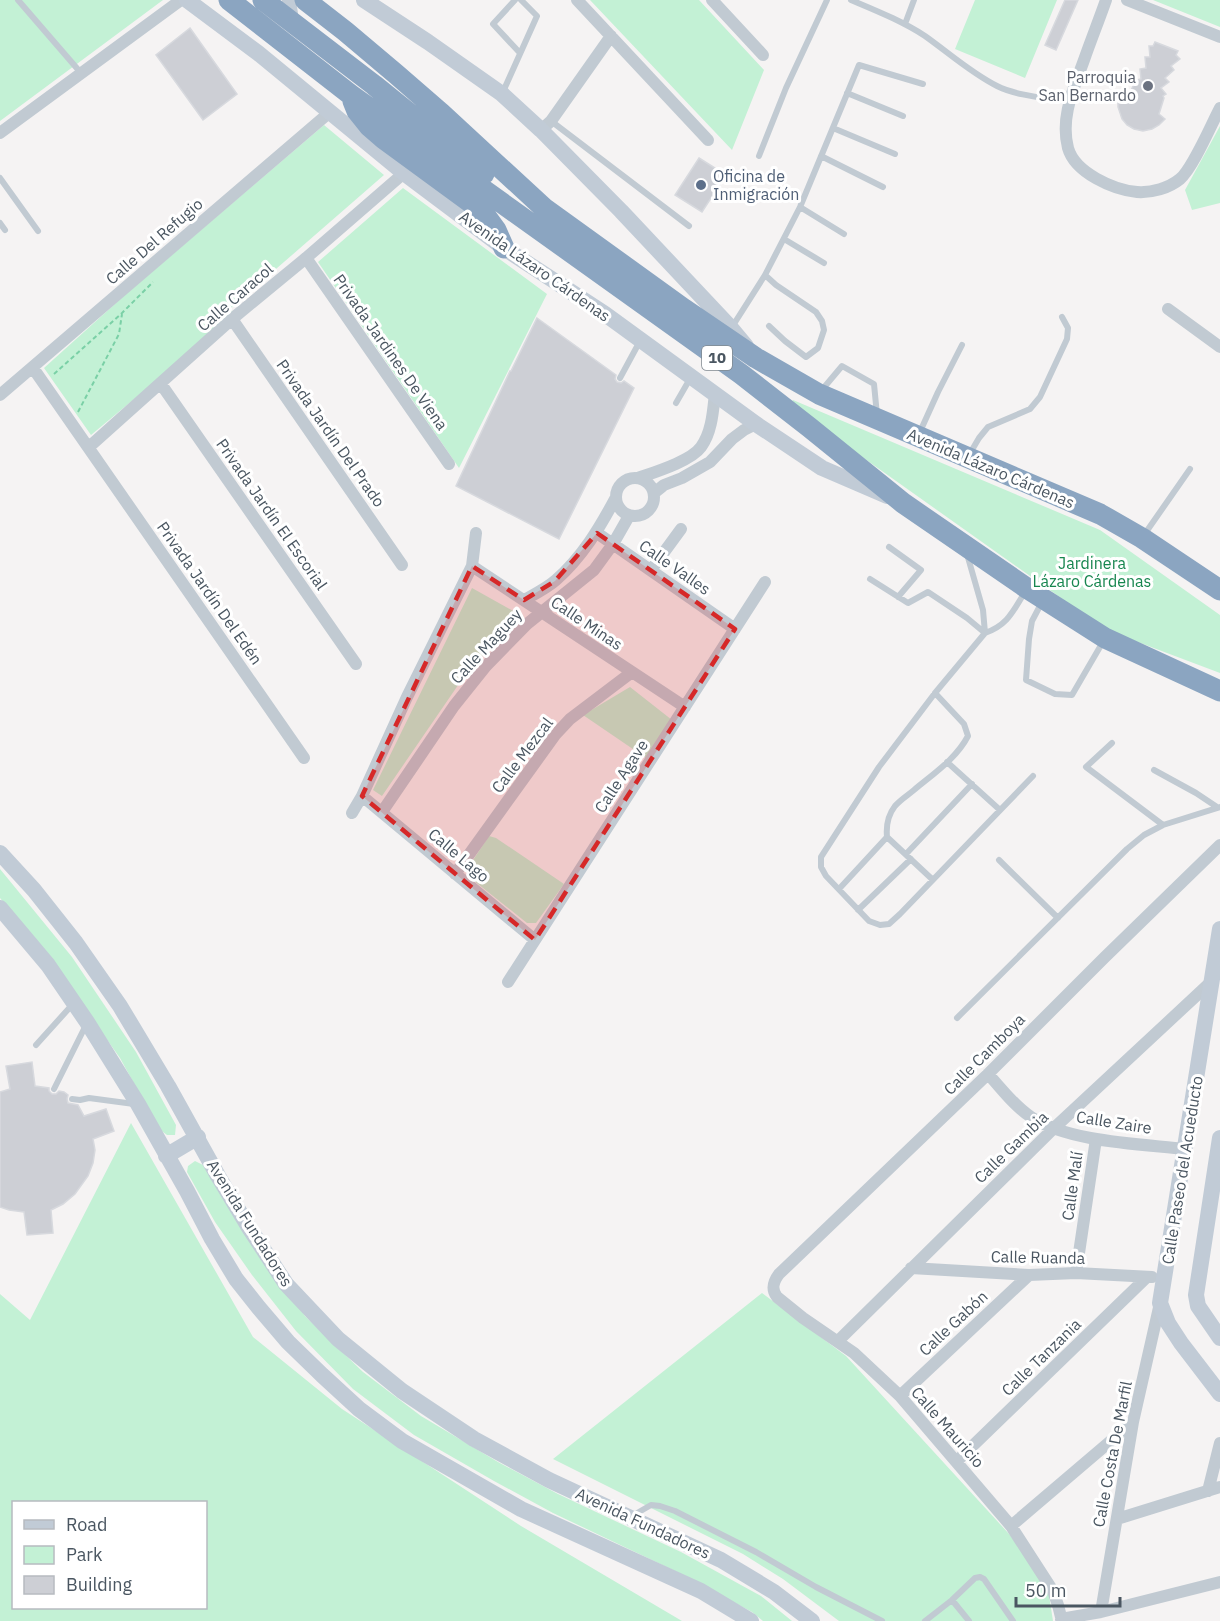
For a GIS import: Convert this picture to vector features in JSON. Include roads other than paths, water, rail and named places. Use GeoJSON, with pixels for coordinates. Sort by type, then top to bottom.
{"type":"FeatureCollection","features":[{"type":"Feature","properties":{"kind":"highway","name":"Avenida Lázaro Cárdenas"},"geometry":{"type":"LineString","coordinates":[[229,0],[351,95],[741,374],[903,503],[1105,638],[1220,691]]}},
{"type":"Feature","properties":{"kind":"highway"},"geometry":{"type":"LineString","coordinates":[[263,0],[290,10],[514,198],[556,242]]}},
{"type":"Feature","properties":{"kind":"highway","name":"Avenida Lázaro Cárdenas"},"geometry":{"type":"LineString","coordinates":[[305,0],[396,74],[544,208],[756,358],[819,394],[1100,514],[1142,538],[1220,590]]}},
{"type":"Feature","properties":{"kind":"highway"},"geometry":{"type":"LineString","coordinates":[[351,95],[357,111],[369,126],[470,202],[496,230],[504,248]]}},
{"type":"Feature","properties":{"kind":"main road","name":"Avenida Lázaro Cárdenas"},"geometry":{"type":"LineString","coordinates":[[187,0],[258,53],[404,173],[504,248],[641,340],[756,424],[822,468],[903,503]]}},
{"type":"Feature","properties":{"kind":"main road","name":"Avenida Lázaro Cárdenas"},"geometry":{"type":"LineString","coordinates":[[364,0],[428,42],[546,126],[756,358]]}},
{"type":"Feature","properties":{"kind":"main road","name":"Avenida Fundadores"},"geometry":{"type":"LineString","coordinates":[[0,853],[34,890],[76,943],[120,1006],[198,1137],[218,1176],[286,1284],[338,1339],[402,1391],[474,1439],[549,1480],[721,1560],[774,1592],[812,1621]]}},
{"type":"Feature","properties":{"kind":"main road"},"geometry":{"type":"LineString","coordinates":[[0,908],[48,965],[74,1002],[138,1104],[236,1279],[288,1342],[359,1409],[402,1441],[520,1509],[701,1591],[751,1621]]}},
{"type":"Feature","properties":{"kind":"main road","name":"Calle Paseo del Acueducto"},"geometry":{"type":"LineString","coordinates":[[1160,1303],[1220,929]]}},
{"type":"Feature","properties":{"kind":"main road"},"geometry":{"type":"LineString","coordinates":[[166,1156],[198,1137]]}},
{"type":"Feature","properties":{"kind":"main road","name":"Calle Paseo del Acueducto"},"geometry":{"type":"LineString","coordinates":[[1220,1138],[1196,1295],[1198,1306],[1220,1338]]}},
{"type":"Feature","properties":{"kind":"main road"},"geometry":{"type":"LineString","coordinates":[[1160,1303],[1168,1323],[1181,1343],[1220,1394]]}},
{"type":"Feature","properties":{"kind":"street"},"geometry":{"type":"LineString","coordinates":[[0,133],[181,0]]}},
{"type":"Feature","properties":{"kind":"street"},"geometry":{"type":"LineString","coordinates":[[577,0],[708,140]]}},
{"type":"Feature","properties":{"kind":"street"},"geometry":{"type":"LineString","coordinates":[[712,0],[764,55]]}},
{"type":"Feature","properties":{"kind":"street"},"geometry":{"type":"LineString","coordinates":[[1106,0],[1069,102],[1066,126],[1068,149],[1076,164],[1102,183],[1138,192],[1161,190],[1181,179],[1193,161],[1220,108]]}},
{"type":"Feature","properties":{"kind":"street"},"geometry":{"type":"LineString","coordinates":[[1127,0],[1220,37]]}},
{"type":"Feature","properties":{"kind":"street"},"geometry":{"type":"LineString","coordinates":[[546,126],[611,36]]}},
{"type":"Feature","properties":{"kind":"street","name":"Calle Del Refugio"},"geometry":{"type":"LineString","coordinates":[[2,389],[33,368],[174,244],[330,112]]}},
{"type":"Feature","properties":{"kind":"street","name":"Calle Caracol"},"geometry":{"type":"LineString","coordinates":[[89,447],[232,319],[404,173]]}},
{"type":"Feature","properties":{"kind":"street","name":"Privada Jardines De Viena"},"geometry":{"type":"LineString","coordinates":[[306,258],[449,464]]}},
{"type":"Feature","properties":{"kind":"street"},"geometry":{"type":"LineString","coordinates":[[1167,309],[1220,345]]}},
{"type":"Feature","properties":{"kind":"street","name":"Privada Jardín Del Prado"},"geometry":{"type":"LineString","coordinates":[[232,319],[402,565]]}},
{"type":"Feature","properties":{"kind":"street","name":"Privada Jardín Del Edén"},"geometry":{"type":"LineString","coordinates":[[33,368],[304,758]]}},
{"type":"Feature","properties":{"kind":"street","name":"Privada Jardín El Escorial"},"geometry":{"type":"LineString","coordinates":[[161,384],[356,664]]}},
{"type":"Feature","properties":{"kind":"street"},"geometry":{"type":"LineString","coordinates":[[638,478],[648,483],[654,493],[654,503],[648,512],[639,516],[629,516],[620,510],[615,499],[617,487],[626,479],[638,478],[677,463],[699,450],[711,423],[715,393]]}},
{"type":"Feature","properties":{"kind":"street"},"geometry":{"type":"LineString","coordinates":[[654,493],[664,485],[710,462],[744,430],[756,424]]}},
{"type":"Feature","properties":{"kind":"street"},"geometry":{"type":"LineString","coordinates":[[699,450],[710,462]]}},
{"type":"Feature","properties":{"kind":"street","name":"Calle Maguey"},"geometry":{"type":"LineString","coordinates":[[524,600],[555,581],[570,566],[597,533],[615,499]]}},
{"type":"Feature","properties":{"kind":"street","name":"Calle Maguey"},"geometry":{"type":"LineString","coordinates":[[382,812],[454,706],[486,666],[526,624],[594,570],[613,544],[629,516]]}},
{"type":"Feature","properties":{"kind":"street"},"geometry":{"type":"LineString","coordinates":[[651,570],[681,529]]}},
{"type":"Feature","properties":{"kind":"street"},"geometry":{"type":"LineString","coordinates":[[352,813],[472,566],[476,533]]}},
{"type":"Feature","properties":{"kind":"street","name":"Calle Valles"},"geometry":{"type":"LineString","coordinates":[[597,533],[735,629]]}},
{"type":"Feature","properties":{"kind":"street","name":"Calle Minas"},"geometry":{"type":"LineString","coordinates":[[472,566],[685,707]]}},
{"type":"Feature","properties":{"kind":"street","name":"Calle Agave"},"geometry":{"type":"LineString","coordinates":[[508,982],[765,582]]}},
{"type":"Feature","properties":{"kind":"street","name":"Calle Mezcal"},"geometry":{"type":"LineString","coordinates":[[455,874],[555,735],[570,719],[632,672]]}},
{"type":"Feature","properties":{"kind":"street","name":"Calle Lago"},"geometry":{"type":"LineString","coordinates":[[362,796],[535,940]]}},
{"type":"Feature","properties":{"kind":"street","name":"Calle Camboya"},"geometry":{"type":"LineString","coordinates":[[773,1286],[779,1274],[988,1074],[1220,845]]}},
{"type":"Feature","properties":{"kind":"street","name":"Calle Gambia"},"geometry":{"type":"LineString","coordinates":[[838,1341],[1053,1129],[1211,982]]}},
{"type":"Feature","properties":{"kind":"street","name":"Calle Zaire"},"geometry":{"type":"LineString","coordinates":[[988,1074],[1030,1117],[1053,1129],[1096,1139],[1185,1149]]}},
{"type":"Feature","properties":{"kind":"street","name":"Calle Malí"},"geometry":{"type":"LineString","coordinates":[[1076,1273],[1096,1139]]}},
{"type":"Feature","properties":{"kind":"street","name":"Calle Ruanda"},"geometry":{"type":"LineString","coordinates":[[911,1268],[1029,1275],[1076,1273],[1165,1278]]}},
{"type":"Feature","properties":{"kind":"street","name":"Calle Gabón"},"geometry":{"type":"LineString","coordinates":[[900,1396],[1029,1275]]}},
{"type":"Feature","properties":{"kind":"street","name":"Calle Tanzania"},"geometry":{"type":"LineString","coordinates":[[957,1461],[1147,1277]]}},
{"type":"Feature","properties":{"kind":"street","name":"Calle Mauricio"},"geometry":{"type":"LineString","coordinates":[[773,1286],[777,1297],[854,1353],[900,1396],[957,1461],[1011,1526],[1053,1591],[1062,1620]]}},
{"type":"Feature","properties":{"kind":"street","name":"Calle Costa De Marfil"},"geometry":{"type":"LineString","coordinates":[[1101,1612],[1133,1422],[1160,1303]]}},
{"type":"Feature","properties":{"kind":"street"},"geometry":{"type":"LineString","coordinates":[[1011,1526],[1133,1422]]}},
{"type":"Feature","properties":{"kind":"street"},"geometry":{"type":"LineString","coordinates":[[1117,1519],[1214,1489],[1220,1443]]}},
{"type":"Feature","properties":{"kind":"street"},"geometry":{"type":"LineString","coordinates":[[1062,1620],[1220,1582]]}},
{"type":"Feature","properties":{"kind":"lane"},"geometry":{"type":"LineString","coordinates":[[18,0],[82,73]]}},
{"type":"Feature","properties":{"kind":"lane"},"geometry":{"type":"LineString","coordinates":[[515,0],[493,24],[520,53]]}},
{"type":"Feature","properties":{"kind":"lane"},"geometry":{"type":"LineString","coordinates":[[502,94],[537,16],[520,0]]}},
{"type":"Feature","properties":{"kind":"lane"},"geometry":{"type":"LineString","coordinates":[[759,156],[786,88],[827,0]]}},
{"type":"Feature","properties":{"kind":"lane"},"geometry":{"type":"LineString","coordinates":[[851,0],[905,24],[999,87],[1069,102]]}},
{"type":"Feature","properties":{"kind":"lane"},"geometry":{"type":"LineString","coordinates":[[905,24],[914,0]]}},
{"type":"Feature","properties":{"kind":"lane"},"geometry":{"type":"LineString","coordinates":[[731,328],[765,275],[800,207],[859,65],[923,84]]}},
{"type":"Feature","properties":{"kind":"lane"},"geometry":{"type":"LineString","coordinates":[[847,93],[903,116]]}},
{"type":"Feature","properties":{"kind":"lane"},"geometry":{"type":"LineString","coordinates":[[546,126],[688,226]]}},
{"type":"Feature","properties":{"kind":"lane"},"geometry":{"type":"LineString","coordinates":[[833,128],[895,154]]}},
{"type":"Feature","properties":{"kind":"lane"},"geometry":{"type":"LineString","coordinates":[[821,156],[883,187]]}},
{"type":"Feature","properties":{"kind":"lane"},"geometry":{"type":"LineString","coordinates":[[0,178],[38,231]]}},
{"type":"Feature","properties":{"kind":"lane"},"geometry":{"type":"LineString","coordinates":[[800,207],[844,234]]}},
{"type":"Feature","properties":{"kind":"lane"},"geometry":{"type":"LineString","coordinates":[[0,223],[4,230]]}},
{"type":"Feature","properties":{"kind":"lane"},"geometry":{"type":"LineString","coordinates":[[784,239],[824,263]]}},
{"type":"Feature","properties":{"kind":"lane"},"geometry":{"type":"LineString","coordinates":[[765,275],[816,312],[822,321],[824,330],[818,348],[806,357],[770,326]]}},
{"type":"Feature","properties":{"kind":"lane"},"geometry":{"type":"LineString","coordinates":[[968,459],[979,438],[988,427],[1030,409],[1040,397],[1067,339],[1068,328],[1062,317]]}},
{"type":"Feature","properties":{"kind":"lane"},"geometry":{"type":"LineString","coordinates":[[620,378],[641,340]]}},
{"type":"Feature","properties":{"kind":"lane"},"geometry":{"type":"LineString","coordinates":[[918,437],[962,345]]}},
{"type":"Feature","properties":{"kind":"lane"},"geometry":{"type":"LineString","coordinates":[[819,394],[842,366],[874,384],[877,420]]}},
{"type":"Feature","properties":{"kind":"lane"},"geometry":{"type":"LineString","coordinates":[[676,402],[691,376]]}},
{"type":"Feature","properties":{"kind":"lane"},"geometry":{"type":"LineString","coordinates":[[1142,538],[1190,469]]}},
{"type":"Feature","properties":{"kind":"lane"},"geometry":{"type":"LineString","coordinates":[[965,546],[983,610],[984,633]]}},
{"type":"Feature","properties":{"kind":"lane"},"geometry":{"type":"LineString","coordinates":[[889,547],[921,570],[898,597]]}},
{"type":"Feature","properties":{"kind":"lane"},"geometry":{"type":"LineString","coordinates":[[870,579],[908,603],[928,592],[967,618],[984,633]]}},
{"type":"Feature","properties":{"kind":"lane"},"geometry":{"type":"LineString","coordinates":[[1033,776],[889,924],[880,925],[869,921],[826,876],[821,867],[821,857],[879,767],[935,693],[984,633],[997,629],[1036,594]]}},
{"type":"Feature","properties":{"kind":"lane"},"geometry":{"type":"LineString","coordinates":[[1036,594],[1026,680],[1055,694],[1072,695],[1105,638]]}},
{"type":"Feature","properties":{"kind":"lane"},"geometry":{"type":"LineString","coordinates":[[933,880],[887,837],[886,827],[889,816],[896,805],[948,762],[968,736],[964,724],[935,693]]}},
{"type":"Feature","properties":{"kind":"lane"},"geometry":{"type":"LineString","coordinates":[[1112,743],[1086,767],[1163,825]]}},
{"type":"Feature","properties":{"kind":"lane"},"geometry":{"type":"LineString","coordinates":[[948,762],[1000,810]]}},
{"type":"Feature","properties":{"kind":"lane"},"geometry":{"type":"LineString","coordinates":[[1154,771],[1218,807]]}},
{"type":"Feature","properties":{"kind":"lane"},"geometry":{"type":"LineString","coordinates":[[858,910],[972,784]]}},
{"type":"Feature","properties":{"kind":"lane"},"geometry":{"type":"LineString","coordinates":[[957,1018],[1127,849],[1144,835],[1163,825],[1218,807]]}},
{"type":"Feature","properties":{"kind":"lane"},"geometry":{"type":"LineString","coordinates":[[839,889],[887,837]]}},
{"type":"Feature","properties":{"kind":"lane"},"geometry":{"type":"LineString","coordinates":[[999,860],[1058,918]]}},
{"type":"Feature","properties":{"kind":"lane"},"geometry":{"type":"LineString","coordinates":[[36,1045],[74,1002]]}},
{"type":"Feature","properties":{"kind":"lane"},"geometry":{"type":"LineString","coordinates":[[54,1089],[87,1022]]}},
{"type":"Feature","properties":{"kind":"lane"},"geometry":{"type":"LineString","coordinates":[[72,1099],[89,1098],[138,1104]]}},
{"type":"Feature","properties":{"kind":"lane"},"geometry":{"type":"LineString","coordinates":[[629,1517],[651,1505],[675,1512],[756,1552],[816,1587],[882,1621]]}},
{"type":"Feature","properties":{"kind":"lane"},"geometry":{"type":"LineString","coordinates":[[925,1621],[975,1578],[980,1577],[984,1579],[1013,1621]]}},
{"type":"Feature","properties":{"kind":"lane"},"geometry":{"type":"LineString","coordinates":[[952,1600],[969,1621]]}},
{"type":"Feature","properties":{"kind":"place","name":"Parroquia San Bernardo"},"geometry":{"type":"Point","coordinates":[1148,86]}},
{"type":"Feature","properties":{"kind":"place","name":"Oficina de Inmigración"},"geometry":{"type":"Point","coordinates":[701,185]}},
{"type":"Feature","properties":{"kind":"park label","name":"Jardinera Lázaro Cárdenas"},"geometry":{"type":"Point","coordinates":[1092,572]}}]}
